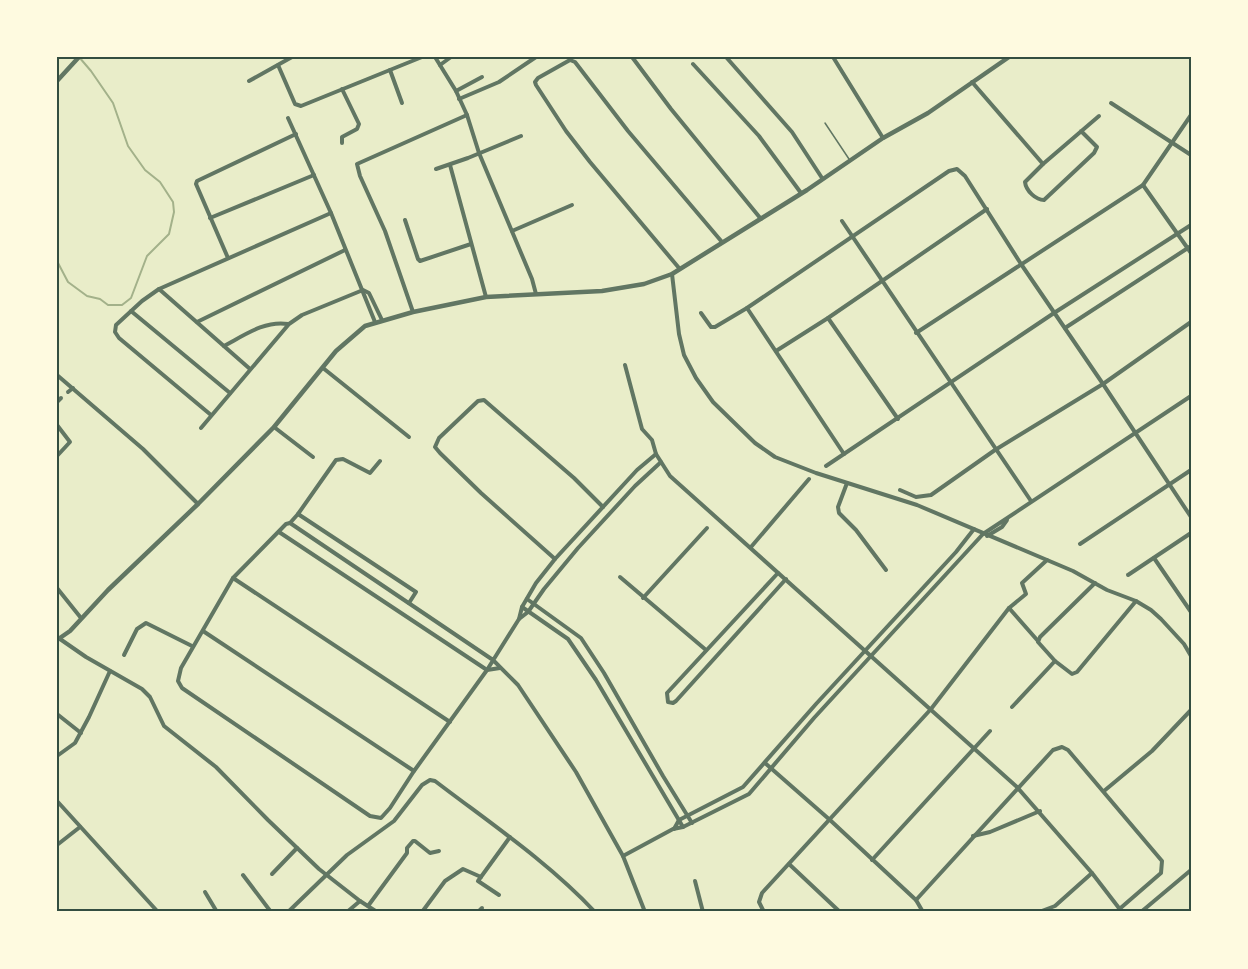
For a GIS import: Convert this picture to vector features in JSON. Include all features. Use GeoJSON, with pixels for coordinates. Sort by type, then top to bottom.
{"type":"FeatureCollection","features":[{"type":"Feature","properties":{"kind":"street"},"geometry":{"type":"LineString","coordinates":[[57,81],[78,57]]}},
{"type":"Feature","properties":{"kind":"street"},"geometry":{"type":"LineString","coordinates":[[249,81],[292,57]]}},
{"type":"Feature","properties":{"kind":"street"},"geometry":{"type":"LineString","coordinates":[[278,65],[295,104],[298,106],[390,70],[411,59],[422,57]]}},
{"type":"Feature","properties":{"kind":"street"},"geometry":{"type":"LineString","coordinates":[[435,57],[456,91],[467,116],[479,153],[536,294]]}},
{"type":"Feature","properties":{"kind":"street"},"geometry":{"type":"LineString","coordinates":[[440,65],[451,57]]}},
{"type":"Feature","properties":{"kind":"street"},"geometry":{"type":"LineString","coordinates":[[459,99],[499,82],[536,57]]}},
{"type":"Feature","properties":{"kind":"street"},"geometry":{"type":"LineString","coordinates":[[632,57],[761,219]]}},
{"type":"Feature","properties":{"kind":"street"},"geometry":{"type":"LineString","coordinates":[[726,57],[792,132],[822,178]]}},
{"type":"Feature","properties":{"kind":"street"},"geometry":{"type":"LineString","coordinates":[[833,57],[883,138]]}},
{"type":"Feature","properties":{"kind":"street"},"geometry":{"type":"LineString","coordinates":[[377,912],[326,874],[216,767],[164,726],[147,693],[134,683],[58,640],[274,427],[336,351],[365,326],[413,312],[486,297],[602,291],[644,284],[672,274],[761,219],[849,159],[928,113],[1009,57]]}},
{"type":"Feature","properties":{"kind":"street"},"geometry":{"type":"LineString","coordinates":[[679,268],[566,131],[536,85],[538,78],[570,60],[575,62],[628,131],[722,242]]}},
{"type":"Feature","properties":{"kind":"street"},"geometry":{"type":"LineString","coordinates":[[693,64],[759,136],[801,193]]}},
{"type":"Feature","properties":{"kind":"street"},"geometry":{"type":"LineString","coordinates":[[390,70],[402,103]]}},
{"type":"Feature","properties":{"kind":"street"},"geometry":{"type":"LineString","coordinates":[[456,91],[483,77]]}},
{"type":"Feature","properties":{"kind":"street"},"geometry":{"type":"LineString","coordinates":[[972,82],[1042,164]]}},
{"type":"Feature","properties":{"kind":"street"},"geometry":{"type":"LineString","coordinates":[[342,89],[359,124],[357,129],[342,137],[342,143]]}},
{"type":"Feature","properties":{"kind":"street"},"geometry":{"type":"LineString","coordinates":[[1111,103],[1191,155]]}},
{"type":"Feature","properties":{"kind":"street"},"geometry":{"type":"LineString","coordinates":[[413,312],[400,269],[357,164],[467,116]]}},
{"type":"Feature","properties":{"kind":"street"},"geometry":{"type":"LineString","coordinates":[[1081,131],[1096,147],[1094,153],[1044,200],[1038,199],[1024,186],[1025,182],[1042,164],[1081,131],[1099,116]]}},
{"type":"Feature","properties":{"kind":"street"},"geometry":{"type":"LineString","coordinates":[[916,333],[1143,185],[1191,116]]}},
{"type":"Feature","properties":{"kind":"street"},"geometry":{"type":"LineString","coordinates":[[288,118],[331,213],[375,322]]}},
{"type":"Feature","properties":{"kind":"street"},"geometry":{"type":"LineString","coordinates":[[228,258],[195,186],[197,181],[296,134]]}},
{"type":"Feature","properties":{"kind":"street"},"geometry":{"type":"LineString","coordinates":[[436,169],[521,136]]}},
{"type":"Feature","properties":{"kind":"street"},"geometry":{"type":"LineString","coordinates":[[450,165],[486,297]]}},
{"type":"Feature","properties":{"kind":"street"},"geometry":{"type":"LineString","coordinates":[[701,313],[707,324],[715,327],[747,308],[949,171],[960,171],[1191,517]]}},
{"type":"Feature","properties":{"kind":"street"},"geometry":{"type":"LineString","coordinates":[[210,218],[314,175]]}},
{"type":"Feature","properties":{"kind":"street"},"geometry":{"type":"LineString","coordinates":[[1063,327],[1190,249],[1143,185]]}},
{"type":"Feature","properties":{"kind":"street"},"geometry":{"type":"LineString","coordinates":[[512,231],[572,205]]}},
{"type":"Feature","properties":{"kind":"street"},"geometry":{"type":"LineString","coordinates":[[776,351],[987,209]]}},
{"type":"Feature","properties":{"kind":"street"},"geometry":{"type":"LineString","coordinates":[[212,415],[118,337],[115,332],[116,325],[159,289],[331,213]]}},
{"type":"Feature","properties":{"kind":"street"},"geometry":{"type":"LineString","coordinates":[[405,220],[420,261],[471,244]]}},
{"type":"Feature","properties":{"kind":"street"},"geometry":{"type":"LineString","coordinates":[[842,221],[1031,501]]}},
{"type":"Feature","properties":{"kind":"street"},"geometry":{"type":"LineString","coordinates":[[826,466],[1191,225]]}},
{"type":"Feature","properties":{"kind":"street"},"geometry":{"type":"LineString","coordinates":[[197,322],[345,250]]}},
{"type":"Feature","properties":{"kind":"street"},"geometry":{"type":"LineString","coordinates":[[672,274],[679,334],[684,355],[696,378],[713,402],[755,443],[775,457],[917,505],[1047,560],[1107,590],[1136,601],[1161,619],[1184,644],[1191,656]]}},
{"type":"Feature","properties":{"kind":"street"},"geometry":{"type":"LineString","coordinates":[[159,289],[250,369]]}},
{"type":"Feature","properties":{"kind":"street"},"geometry":{"type":"LineString","coordinates":[[201,428],[289,324],[302,315],[363,290],[369,293],[382,320]]}},
{"type":"Feature","properties":{"kind":"street"},"geometry":{"type":"LineString","coordinates":[[747,308],[844,454]]}},
{"type":"Feature","properties":{"kind":"street"},"geometry":{"type":"LineString","coordinates":[[131,311],[230,393]]}},
{"type":"Feature","properties":{"kind":"street"},"geometry":{"type":"LineString","coordinates":[[828,318],[898,419]]}},
{"type":"Feature","properties":{"kind":"street"},"geometry":{"type":"LineString","coordinates":[[224,346],[267,325],[279,322],[289,324]]}},
{"type":"Feature","properties":{"kind":"street"},"geometry":{"type":"LineString","coordinates":[[900,490],[916,497],[927,497],[995,450],[1103,384],[1191,322]]}},
{"type":"Feature","properties":{"kind":"street"},"geometry":{"type":"LineString","coordinates":[[625,365],[642,429],[652,440],[656,454],[670,476],[1017,787],[1092,873],[1120,911],[1161,873],[1162,861],[1068,750],[1057,747],[1017,787],[916,900]]}},
{"type":"Feature","properties":{"kind":"street"},"geometry":{"type":"LineString","coordinates":[[323,368],[409,437]]}},
{"type":"Feature","properties":{"kind":"street"},"geometry":{"type":"LineString","coordinates":[[57,375],[143,449],[198,504]]}},
{"type":"Feature","properties":{"kind":"street"},"geometry":{"type":"LineString","coordinates":[[68,392],[73,388]]}},
{"type":"Feature","properties":{"kind":"street"},"geometry":{"type":"LineString","coordinates":[[623,856],[673,829],[692,823],[749,794],[814,718],[985,535],[1031,501],[1191,396]]}},
{"type":"Feature","properties":{"kind":"street"},"geometry":{"type":"LineString","coordinates":[[555,559],[481,494],[440,453],[435,447],[439,438],[478,400],[484,399],[574,478],[603,507]]}},
{"type":"Feature","properties":{"kind":"street"},"geometry":{"type":"LineString","coordinates":[[57,425],[70,442],[57,456]]}},
{"type":"Feature","properties":{"kind":"street"},"geometry":{"type":"LineString","coordinates":[[274,427],[313,457]]}},
{"type":"Feature","properties":{"kind":"street"},"geometry":{"type":"LineString","coordinates":[[380,461],[370,473],[343,459],[336,460],[298,514],[233,578],[192,646],[178,676],[178,681],[182,688],[370,816],[381,818],[487,670],[519,619],[522,607],[536,583],[555,559],[637,470],[656,454]]}},
{"type":"Feature","properties":{"kind":"street"},"geometry":{"type":"LineString","coordinates":[[519,619],[528,612],[578,548],[660,462]]}},
{"type":"Feature","properties":{"kind":"street"},"geometry":{"type":"LineString","coordinates":[[1080,544],[1191,470]]}},
{"type":"Feature","properties":{"kind":"street"},"geometry":{"type":"LineString","coordinates":[[751,547],[809,479]]}},
{"type":"Feature","properties":{"kind":"street"},"geometry":{"type":"LineString","coordinates":[[847,483],[838,507],[839,513],[856,530],[886,570]]}},
{"type":"Feature","properties":{"kind":"street"},"geometry":{"type":"LineString","coordinates":[[298,514],[417,592],[409,603]]}},
{"type":"Feature","properties":{"kind":"street"},"geometry":{"type":"LineString","coordinates":[[290,523],[493,660],[518,685],[576,772],[623,856],[645,912]]}},
{"type":"Feature","properties":{"kind":"street"},"geometry":{"type":"LineString","coordinates":[[643,598],[706,528]]}},
{"type":"Feature","properties":{"kind":"street"},"geometry":{"type":"LineString","coordinates":[[673,829],[679,820],[743,787],[974,530]]}},
{"type":"Feature","properties":{"kind":"street"},"geometry":{"type":"LineString","coordinates":[[279,532],[487,670],[500,668]]}},
{"type":"Feature","properties":{"kind":"street"},"geometry":{"type":"LineString","coordinates":[[1128,575],[1191,533]]}},
{"type":"Feature","properties":{"kind":"street"},"geometry":{"type":"LineString","coordinates":[[1155,558],[1191,612]]}},
{"type":"Feature","properties":{"kind":"street"},"geometry":{"type":"LineString","coordinates":[[764,912],[759,902],[762,893],[931,709],[1010,608],[1026,594],[1022,583],[1047,560]]}},
{"type":"Feature","properties":{"kind":"street"},"geometry":{"type":"LineString","coordinates":[[779,572],[668,693],[668,702],[672,704],[676,701],[786,579]]}},
{"type":"Feature","properties":{"kind":"street"},"geometry":{"type":"LineString","coordinates":[[233,578],[450,722]]}},
{"type":"Feature","properties":{"kind":"street"},"geometry":{"type":"LineString","coordinates":[[620,578],[706,650]]}},
{"type":"Feature","properties":{"kind":"street"},"geometry":{"type":"LineString","coordinates":[[1038,641],[1046,630],[1095,583]]}},
{"type":"Feature","properties":{"kind":"street"},"geometry":{"type":"LineString","coordinates":[[57,588],[81,618]]}},
{"type":"Feature","properties":{"kind":"street"},"geometry":{"type":"LineString","coordinates":[[527,598],[581,638],[692,823]]}},
{"type":"Feature","properties":{"kind":"street"},"geometry":{"type":"LineString","coordinates":[[1010,608],[1055,661],[1072,674],[1086,663],[1136,601]]}},
{"type":"Feature","properties":{"kind":"street"},"geometry":{"type":"LineString","coordinates":[[522,607],[568,639],[596,680],[683,827]]}},
{"type":"Feature","properties":{"kind":"street"},"geometry":{"type":"LineString","coordinates":[[124,655],[137,629],[146,623],[192,646]]}},
{"type":"Feature","properties":{"kind":"street"},"geometry":{"type":"LineString","coordinates":[[203,631],[414,771]]}},
{"type":"Feature","properties":{"kind":"street"},"geometry":{"type":"LineString","coordinates":[[1012,706],[1055,661]]}},
{"type":"Feature","properties":{"kind":"street"},"geometry":{"type":"LineString","coordinates":[[57,756],[75,743],[110,671]]}},
{"type":"Feature","properties":{"kind":"street"},"geometry":{"type":"LineString","coordinates":[[1104,791],[1152,751],[1191,710]]}},
{"type":"Feature","properties":{"kind":"street"},"geometry":{"type":"LineString","coordinates":[[57,714],[81,733]]}},
{"type":"Feature","properties":{"kind":"street"},"geometry":{"type":"LineString","coordinates":[[872,860],[990,731]]}},
{"type":"Feature","properties":{"kind":"street"},"geometry":{"type":"LineString","coordinates":[[765,762],[916,900],[923,912]]}},
{"type":"Feature","properties":{"kind":"street"},"geometry":{"type":"LineString","coordinates":[[288,912],[347,855],[394,821],[410,798],[428,780],[435,782],[557,874],[595,912]]}},
{"type":"Feature","properties":{"kind":"street"},"geometry":{"type":"LineString","coordinates":[[57,801],[158,912]]}},
{"type":"Feature","properties":{"kind":"street"},"geometry":{"type":"LineString","coordinates":[[973,836],[990,832],[1040,811]]}},
{"type":"Feature","properties":{"kind":"street"},"geometry":{"type":"LineString","coordinates":[[57,845],[80,827]]}},
{"type":"Feature","properties":{"kind":"street"},"geometry":{"type":"LineString","coordinates":[[499,895],[479,883],[510,837]]}},
{"type":"Feature","properties":{"kind":"street"},"geometry":{"type":"LineString","coordinates":[[368,906],[407,853],[407,848],[413,841],[430,853],[439,851]]}},
{"type":"Feature","properties":{"kind":"street"},"geometry":{"type":"LineString","coordinates":[[272,874],[297,848]]}},
{"type":"Feature","properties":{"kind":"street"},"geometry":{"type":"LineString","coordinates":[[789,864],[840,912]]}},
{"type":"Feature","properties":{"kind":"street"},"geometry":{"type":"LineString","coordinates":[[422,912],[445,881],[463,869],[481,877]]}},
{"type":"Feature","properties":{"kind":"street"},"geometry":{"type":"LineString","coordinates":[[1140,912],[1191,870]]}},
{"type":"Feature","properties":{"kind":"street"},"geometry":{"type":"LineString","coordinates":[[1039,912],[1055,906],[1092,873]]}},
{"type":"Feature","properties":{"kind":"street"},"geometry":{"type":"LineString","coordinates":[[243,875],[271,912]]}},
{"type":"Feature","properties":{"kind":"street"},"geometry":{"type":"LineString","coordinates":[[695,881],[703,912]]}},
{"type":"Feature","properties":{"kind":"street"},"geometry":{"type":"LineString","coordinates":[[204,892],[217,912]]}},
{"type":"Feature","properties":{"kind":"street"},"geometry":{"type":"LineString","coordinates":[[347,912],[360,901]]}},
{"type":"Feature","properties":{"kind":"street"},"geometry":{"type":"LineString","coordinates":[[478,912],[482,908]]}},
{"type":"Feature","properties":{"kind":"lane"},"geometry":{"type":"LineString","coordinates":[[825,123],[849,159]]}},
{"type":"Feature","properties":{"kind":"waterway"},"geometry":{"type":"LineString","coordinates":[[57,261],[68,282],[87,296],[100,299],[108,305],[122,305],[131,298],[147,256],[169,234],[174,212],[173,202],[160,182],[145,170],[128,146],[113,103],[79,57]]}}]}
